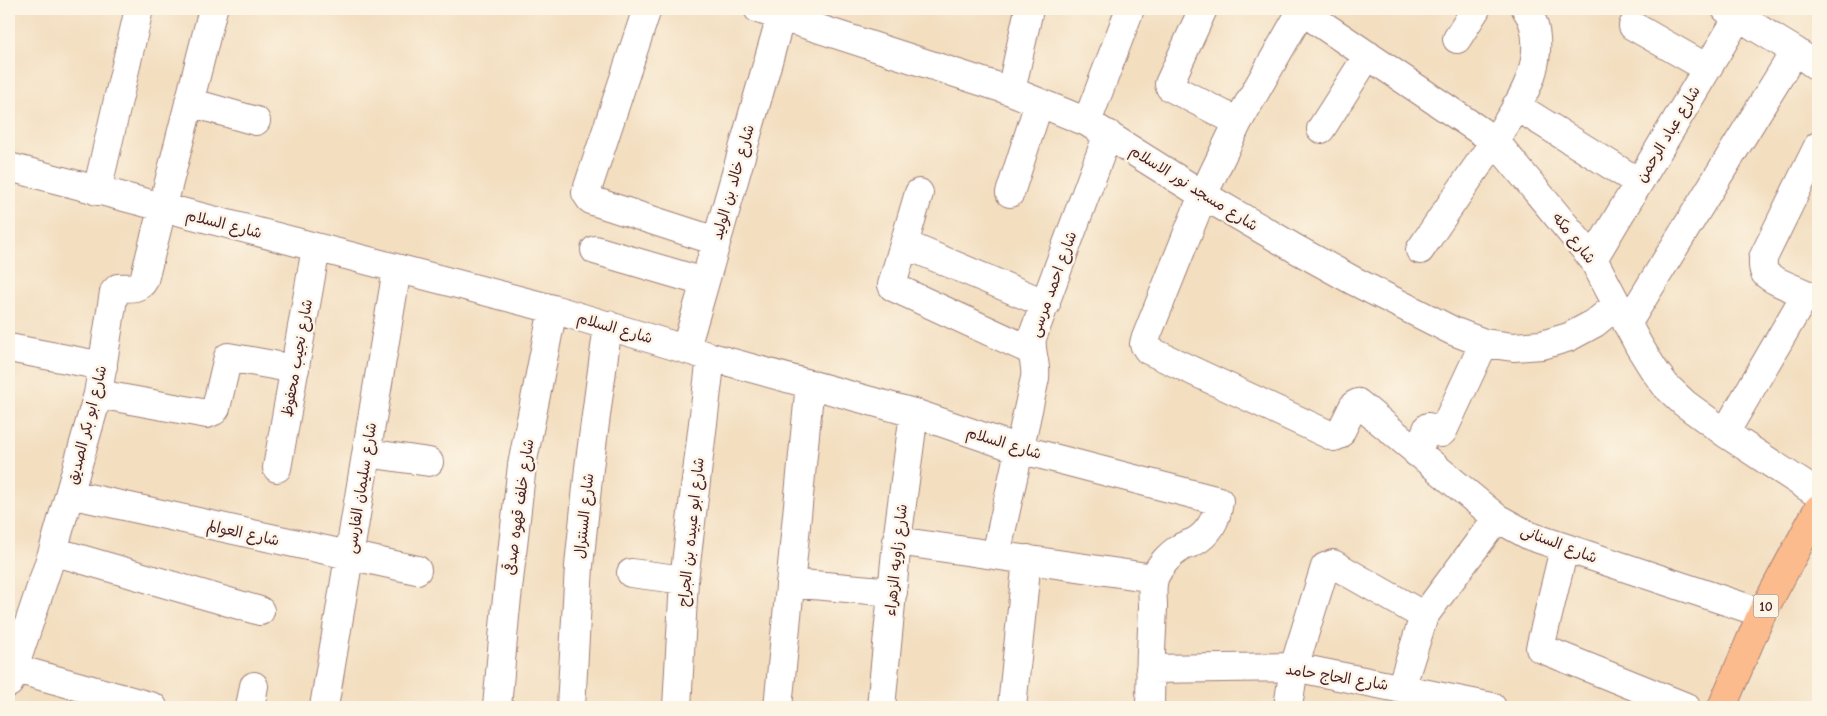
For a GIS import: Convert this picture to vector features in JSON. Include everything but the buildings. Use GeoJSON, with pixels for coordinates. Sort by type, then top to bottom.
{"type":"FeatureCollection","features":[{"type":"Feature","properties":{"kind":"main road","name":"10"},"geometry":{"type":"LineString","coordinates":[[1722,707],[1762,613],[1818,509]]}},
{"type":"Feature","properties":{"kind":"street"},"geometry":{"type":"LineString","coordinates":[[97,191],[139,9]]}},
{"type":"Feature","properties":{"kind":"street","name":"شارع ابو بكر الصديق"},"geometry":{"type":"LineString","coordinates":[[10,673],[53,551],[98,394],[114,292],[118,288],[141,285],[213,9]]}},
{"type":"Feature","properties":{"kind":"street"},"geometry":{"type":"LineString","coordinates":[[648,9],[586,193],[593,201],[716,241]]}},
{"type":"Feature","properties":{"kind":"street"},"geometry":{"type":"LineString","coordinates":[[1011,91],[1029,9]]}},
{"type":"Feature","properties":{"kind":"street","name":"شارع احمد مرسى"},"geometry":{"type":"LineString","coordinates":[[996,555],[1035,378],[1032,338],[1046,304],[1098,128],[1130,9]]}},
{"type":"Feature","properties":{"kind":"street"},"geometry":{"type":"LineString","coordinates":[[1203,9],[1169,84],[1170,87],[1238,122]]}},
{"type":"Feature","properties":{"kind":"street"},"geometry":{"type":"LineString","coordinates":[[1203,196],[1238,122],[1300,9]]}},
{"type":"Feature","properties":{"kind":"street","name":"شارع مكه"},"geometry":{"type":"LineString","coordinates":[[1300,9],[1495,141],[1592,259],[1654,370],[1666,386],[1684,403],[1725,433],[1818,494]]}},
{"type":"Feature","properties":{"kind":"street"},"geometry":{"type":"LineString","coordinates":[[1457,39],[1476,9]]}},
{"type":"Feature","properties":{"kind":"street"},"geometry":{"type":"LineString","coordinates":[[1420,250],[1495,141],[1530,78],[1536,51],[1536,32],[1530,14],[1526,9]]}},
{"type":"Feature","properties":{"kind":"street"},"geometry":{"type":"LineString","coordinates":[[1736,11],[1818,67]]}},
{"type":"Feature","properties":{"kind":"street","name":"شارع عباد الرحمن"},"geometry":{"type":"LineString","coordinates":[[1592,259],[1707,68],[1736,11]]}},
{"type":"Feature","properties":{"kind":"street","name":"شارع خالد بن الوليد"},"geometry":{"type":"LineString","coordinates":[[686,348],[716,241],[769,12]]}},
{"type":"Feature","properties":{"kind":"street","name":"شارع مسجد نور الاسلام"},"geometry":{"type":"LineString","coordinates":[[769,12],[1011,91],[1098,128],[1203,196],[1354,281],[1453,332],[1484,344],[1513,348],[1542,345],[1569,337],[1595,323],[1622,314],[1795,51]]}},
{"type":"Feature","properties":{"kind":"street"},"geometry":{"type":"LineString","coordinates":[[1633,26],[1707,68]]}},
{"type":"Feature","properties":{"kind":"street"},"geometry":{"type":"LineString","coordinates":[[1321,129],[1368,54]]}},
{"type":"Feature","properties":{"kind":"street"},"geometry":{"type":"LineString","coordinates":[[189,102],[256,121]]}},
{"type":"Feature","properties":{"kind":"street"},"geometry":{"type":"LineString","coordinates":[[1010,193],[1039,103]]}},
{"type":"Feature","properties":{"kind":"street"},"geometry":{"type":"LineString","coordinates":[[1516,106],[1638,182]]}},
{"type":"Feature","properties":{"kind":"street"},"geometry":{"type":"LineString","coordinates":[[1725,433],[1812,296],[1774,279],[1766,274],[1762,266],[1763,258],[1818,146]]}},
{"type":"Feature","properties":{"kind":"street","name":"شارع السلام"},"geometry":{"type":"LineString","coordinates":[[9,167],[608,325],[711,357],[914,413],[1019,449],[1218,500],[1217,513],[1212,525],[1204,535],[1194,542],[1181,547],[1171,555],[1154,578]]}},
{"type":"Feature","properties":{"kind":"street"},"geometry":{"type":"LineString","coordinates":[[919,193],[892,285],[893,288],[1032,351]]}},
{"type":"Feature","properties":{"kind":"street","name":"شارع السنانى"},"geometry":{"type":"LineString","coordinates":[[1203,196],[1145,340],[1145,347],[1148,350],[1334,437],[1339,435],[1354,405],[1358,403],[1497,518],[1530,536],[1564,549],[1762,613]]}},
{"type":"Feature","properties":{"kind":"street"},"geometry":{"type":"LineString","coordinates":[[904,244],[1046,304]]}},
{"type":"Feature","properties":{"kind":"street","name":"شارع نجيب محفوظ"},"geometry":{"type":"LineString","coordinates":[[277,468],[316,248]]}},
{"type":"Feature","properties":{"kind":"street"},"geometry":{"type":"LineString","coordinates":[[595,250],[704,282]]}},
{"type":"Feature","properties":{"kind":"street","name":"شارع سليمان الفارسى"},"geometry":{"type":"LineString","coordinates":[[329,706],[350,556],[397,270]]}},
{"type":"Feature","properties":{"kind":"street","name":"شارع خلف قهوه صدقى"},"geometry":{"type":"LineString","coordinates":[[497,707],[522,465],[553,310]]}},
{"type":"Feature","properties":{"kind":"street","name":"شارع السنترال"},"geometry":{"type":"LineString","coordinates":[[571,707],[579,566],[589,468],[608,325]]}},
{"type":"Feature","properties":{"kind":"street"},"geometry":{"type":"LineString","coordinates":[[1417,453],[1428,428],[1441,433],[1443,431],[1484,344]]}},
{"type":"Feature","properties":{"kind":"street"},"geometry":{"type":"LineString","coordinates":[[9,348],[103,366]]}},
{"type":"Feature","properties":{"kind":"street"},"geometry":{"type":"LineString","coordinates":[[98,394],[207,414],[216,408],[228,357],[295,369]]}},
{"type":"Feature","properties":{"kind":"street","name":"شارع ابو عبيده بن الجراح"},"geometry":{"type":"LineString","coordinates":[[677,707],[684,580],[711,357]]}},
{"type":"Feature","properties":{"kind":"street"},"geometry":{"type":"LineString","coordinates":[[778,707],[810,384]]}},
{"type":"Feature","properties":{"kind":"street","name":"شارع زاويه الزهراء"},"geometry":{"type":"LineString","coordinates":[[882,707],[897,540],[914,413]]}},
{"type":"Feature","properties":{"kind":"street"},"geometry":{"type":"LineString","coordinates":[[367,453],[429,462]]}},
{"type":"Feature","properties":{"kind":"street","name":"شارع العوالم"},"geometry":{"type":"LineString","coordinates":[[70,494],[417,570]]}},
{"type":"Feature","properties":{"kind":"street"},"geometry":{"type":"LineString","coordinates":[[1410,696],[1424,616],[1497,518]]}},
{"type":"Feature","properties":{"kind":"street"},"geometry":{"type":"LineString","coordinates":[[897,540],[1154,578],[1150,707]]}},
{"type":"Feature","properties":{"kind":"street"},"geometry":{"type":"LineString","coordinates":[[1564,549],[1540,648],[1686,707]]}},
{"type":"Feature","properties":{"kind":"street"},"geometry":{"type":"LineString","coordinates":[[53,551],[260,611]]}},
{"type":"Feature","properties":{"kind":"street"},"geometry":{"type":"LineString","coordinates":[[1012,707],[1027,560]]}},
{"type":"Feature","properties":{"kind":"street"},"geometry":{"type":"LineString","coordinates":[[1288,707],[1294,667],[1325,567],[1333,564],[1424,616]]}},
{"type":"Feature","properties":{"kind":"street"},"geometry":{"type":"LineString","coordinates":[[631,573],[684,580]]}},
{"type":"Feature","properties":{"kind":"street"},"geometry":{"type":"LineString","coordinates":[[790,583],[893,592]]}},
{"type":"Feature","properties":{"kind":"street","name":"شارع الحاج حامد"},"geometry":{"type":"LineString","coordinates":[[1150,669],[1294,667],[1410,696],[1492,707]]}},
{"type":"Feature","properties":{"kind":"street"},"geometry":{"type":"LineString","coordinates":[[10,673],[153,707]]}}]}
